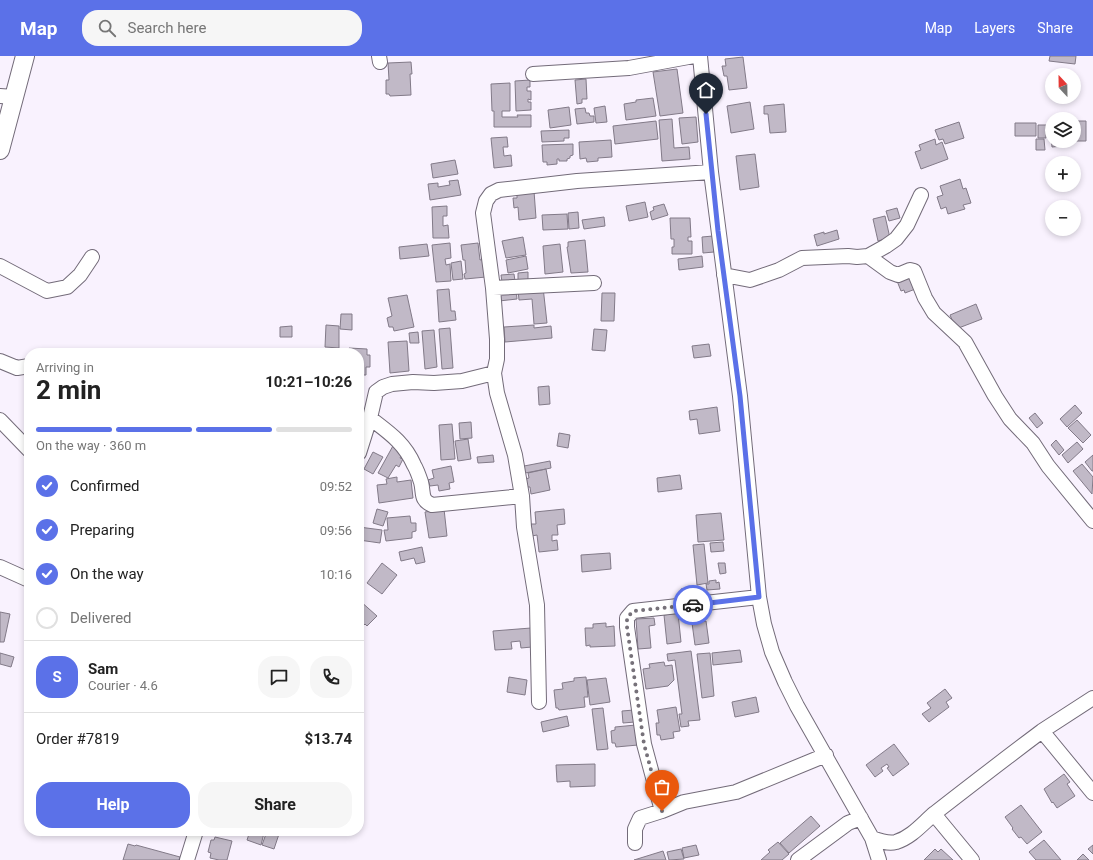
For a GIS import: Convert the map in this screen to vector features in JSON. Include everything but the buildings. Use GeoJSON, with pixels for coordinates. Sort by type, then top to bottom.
{"type":"FeatureCollection","features":[{"type":"Feature","properties":{"kind":"main road"},"geometry":{"type":"LineString","coordinates":[[0,150],[7,97],[25,56]]}},
{"type":"Feature","properties":{"kind":"street"},"geometry":{"type":"LineString","coordinates":[[533,74],[629,68],[694,56]]}},
{"type":"Feature","properties":{"kind":"street"},"geometry":{"type":"LineString","coordinates":[[700,56],[711,172],[740,396],[759,597],[764,624],[772,652],[788,688],[872,838],[879,860]]}},
{"type":"Feature","properties":{"kind":"street"},"geometry":{"type":"LineString","coordinates":[[539,702],[537,605],[524,527],[522,496],[514,455],[497,393],[494,373],[497,358],[497,339],[493,288],[484,214],[486,201],[491,194],[499,190],[577,181],[711,172]]}},
{"type":"Feature","properties":{"kind":"street"},"geometry":{"type":"LineString","coordinates":[[724,275],[750,280],[779,270],[802,258],[868,256],[896,239],[907,225],[921,195]]}},
{"type":"Feature","properties":{"kind":"street"},"geometry":{"type":"LineString","coordinates":[[868,256],[890,272],[898,275],[910,270],[914,271],[925,298],[934,313],[965,342],[995,396],[1010,419],[1033,443],[1048,466],[1093,521]]}},
{"type":"Feature","properties":{"kind":"street"},"geometry":{"type":"LineString","coordinates":[[0,266],[47,290],[67,287],[80,275],[92,257]]}},
{"type":"Feature","properties":{"kind":"street"},"geometry":{"type":"LineString","coordinates":[[493,288],[594,283]]}},
{"type":"Feature","properties":{"kind":"street"},"geometry":{"type":"LineString","coordinates":[[0,361],[16,368],[24,367]]}},
{"type":"Feature","properties":{"kind":"street"},"geometry":{"type":"LineString","coordinates":[[364,437],[376,392],[383,387],[392,384],[412,382],[434,383],[462,381],[494,373]]}},
{"type":"Feature","properties":{"kind":"street"},"geometry":{"type":"LineString","coordinates":[[370,418],[396,438],[403,446],[414,463],[421,483],[423,498],[427,503],[432,505],[522,496]]}},
{"type":"Feature","properties":{"kind":"street"},"geometry":{"type":"LineString","coordinates":[[0,420],[24,445]]}},
{"type":"Feature","properties":{"kind":"street"},"geometry":{"type":"LineString","coordinates":[[0,567],[24,578]]}},
{"type":"Feature","properties":{"kind":"street"},"geometry":{"type":"LineString","coordinates":[[662,811],[644,744],[627,627],[627,618],[633,611],[759,597]]}},
{"type":"Feature","properties":{"kind":"street"},"geometry":{"type":"LineString","coordinates":[[872,838],[886,842],[896,842],[912,834],[934,814],[1042,731],[1093,698]]}},
{"type":"Feature","properties":{"kind":"street"},"geometry":{"type":"LineString","coordinates":[[1042,731],[1093,793]]}},
{"type":"Feature","properties":{"kind":"street"},"geometry":{"type":"LineString","coordinates":[[635,842],[635,829],[640,818],[684,802],[736,792],[826,755]]}},
{"type":"Feature","properties":{"kind":"street"},"geometry":{"type":"LineString","coordinates":[[934,814],[972,860]]}},
{"type":"Feature","properties":{"kind":"street"},"geometry":{"type":"LineString","coordinates":[[798,860],[848,822],[861,818]]}},
{"type":"Feature","properties":{"kind":"street"},"geometry":{"type":"LineString","coordinates":[[186,860],[194,836]]}},
{"type":"Feature","properties":{"kind":"way so far"},"geometry":{"type":"LineString","coordinates":[[662,811],[644,744],[627,627],[627,618],[633,611],[693,605]]}},
{"type":"Feature","properties":{"kind":"route"},"geometry":{"type":"LineString","coordinates":[[693,605],[759,597],[740,396],[718,231],[706,114]]}}]}
